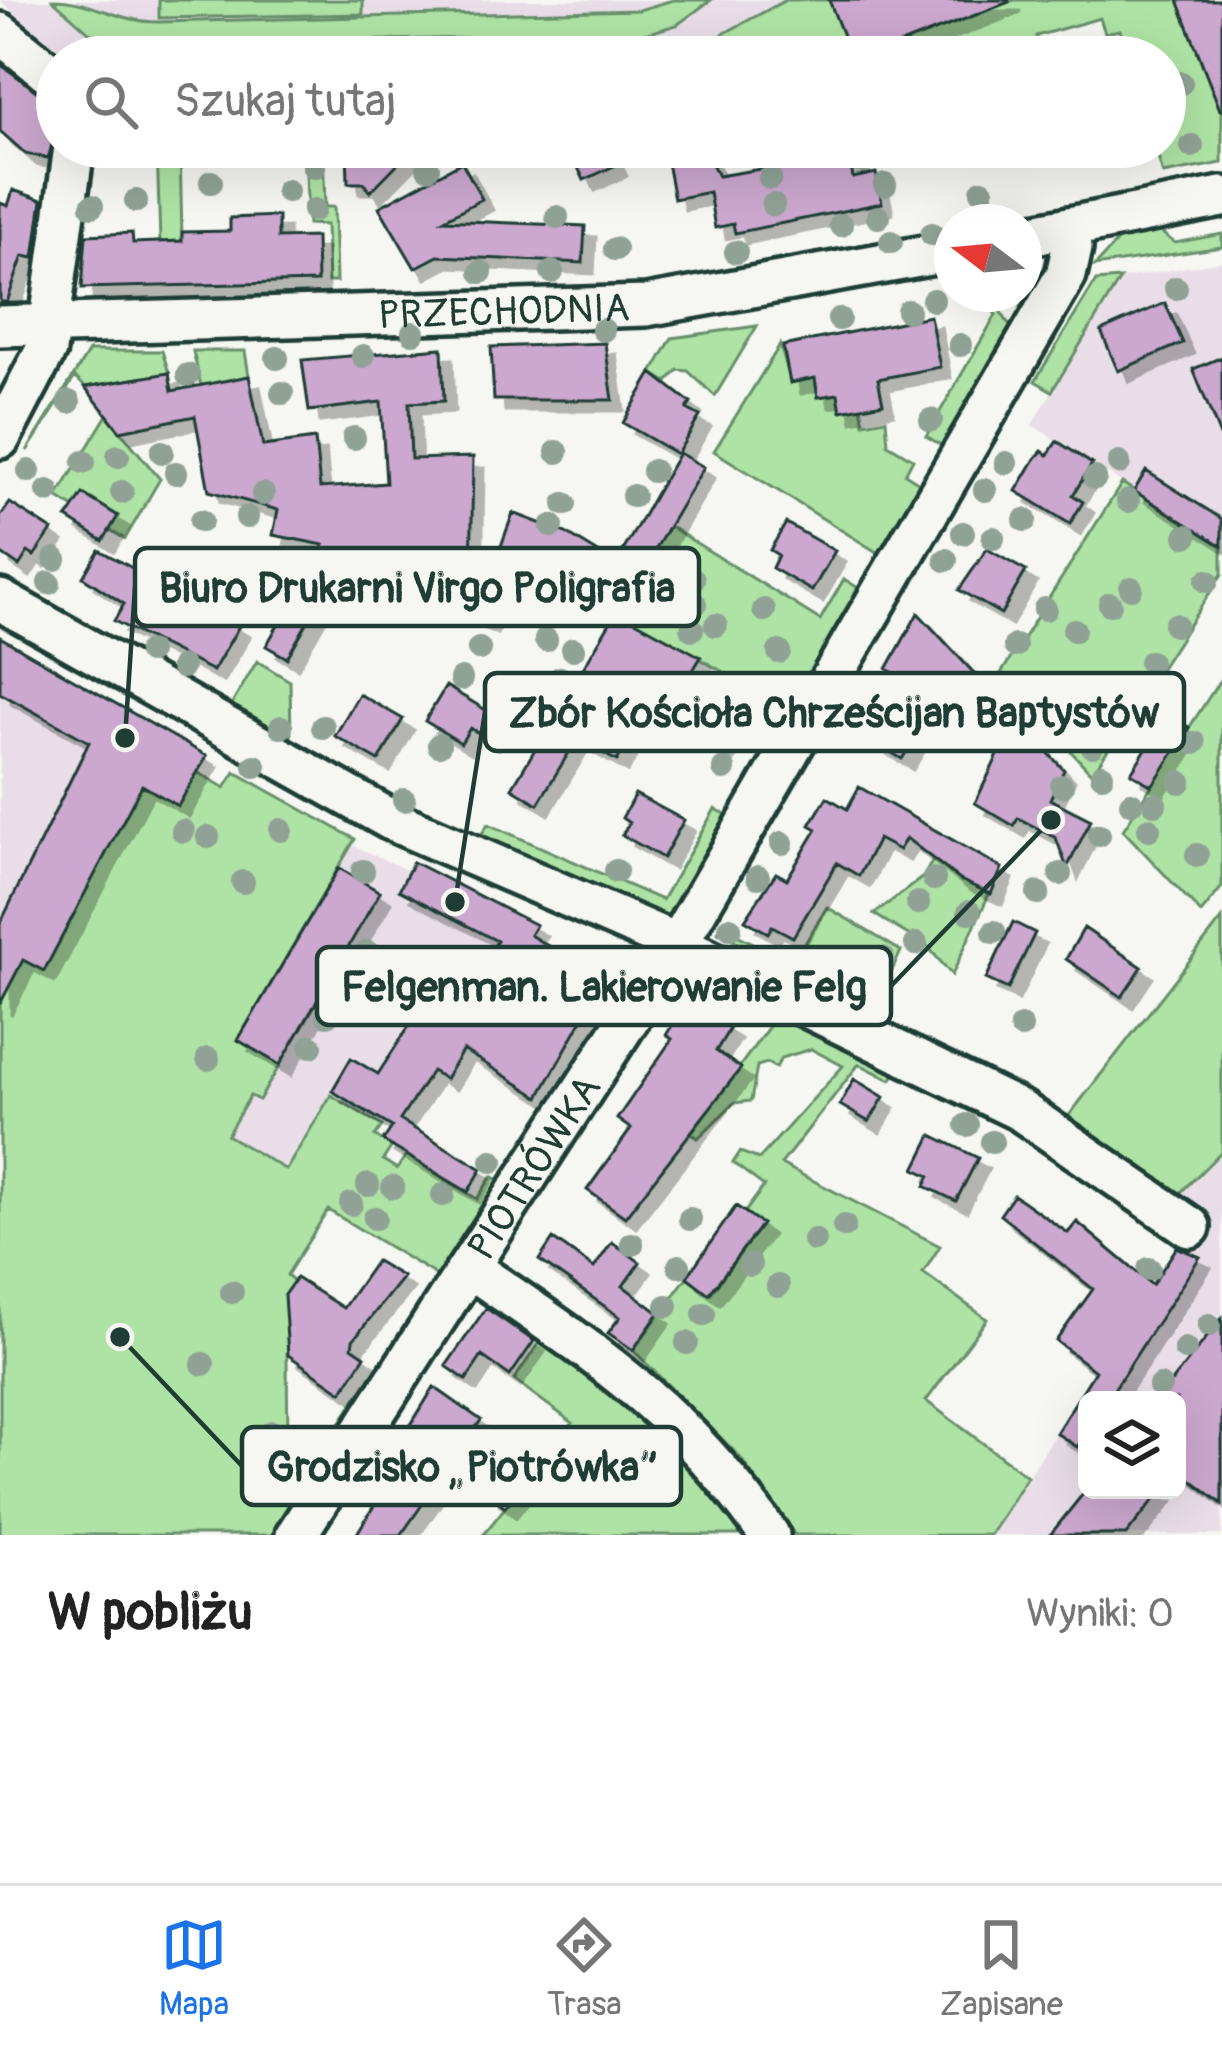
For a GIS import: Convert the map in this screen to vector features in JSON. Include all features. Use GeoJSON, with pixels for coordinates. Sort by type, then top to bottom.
{"type":"FeatureCollection","features":[{"type":"Feature","properties":{"kind":"street"},"geometry":{"type":"LineString","coordinates":[[0,34],[36,62]]}},
{"type":"Feature","properties":{"kind":"street"},"geometry":{"type":"LineString","coordinates":[[0,438],[40,368],[52,326],[71,168]]}},
{"type":"Feature","properties":{"kind":"street"},"geometry":{"type":"LineString","coordinates":[[1042,232],[1222,197]]}},
{"type":"Feature","properties":{"kind":"street","name":"PIOTRÓWKA"},"geometry":{"type":"LineString","coordinates":[[296,1535],[676,944],[1066,275],[1072,248],[1069,227]]}},
{"type":"Feature","properties":{"kind":"street","name":"PRZECHODNIA"},"geometry":{"type":"LineString","coordinates":[[0,326],[646,306],[934,254]]}},
{"type":"Feature","properties":{"kind":"street"},"geometry":{"type":"LineString","coordinates":[[0,600],[391,820],[676,944],[1021,1111],[1190,1227]]}},
{"type":"Feature","properties":{"kind":"street"},"geometry":{"type":"LineString","coordinates":[[470,1268],[659,1402],[717,1463],[770,1535]]}},
{"type":"Feature","properties":{"kind":"shaded area"},"geometry":{"type":"Polygon","coordinates":[[[0,0],[786,0],[717,36],[39,36],[0,0]]]}},
{"type":"Feature","properties":{"kind":"shaded area"},"geometry":{"type":"Polygon","coordinates":[[[1222,261],[1222,546],[1032,425],[1120,279],[1222,261]]]}},
{"type":"Feature","properties":{"kind":"shaded area"},"geometry":{"type":"Polygon","coordinates":[[[0,637],[112,702],[117,781],[12,981],[0,974],[0,637]]]}},
{"type":"Feature","properties":{"kind":"shaded area"},"geometry":{"type":"Polygon","coordinates":[[[352,845],[512,918],[382,1126],[331,1096],[286,1170],[226,1135],[250,1096],[258,1100],[238,1040],[352,845]]]}},
{"type":"Feature","properties":{"kind":"shaded area"},"geometry":{"type":"Polygon","coordinates":[[[1222,1151],[1222,1535],[990,1535],[1078,1400],[1078,1499],[1186,1499],[1186,1391],[1084,1391],[1181,1242],[1177,1196],[1222,1151]]]}},
{"type":"Feature","properties":{"kind":"green space"},"geometry":{"type":"Polygon","coordinates":[[[53,0],[158,22],[639,10],[673,0],[711,0],[677,25],[645,34],[91,34],[53,0]]]}},
{"type":"Feature","properties":{"kind":"green space"},"geometry":{"type":"Polygon","coordinates":[[[159,0],[363,0],[363,14],[159,18],[159,0]]]}},
{"type":"Feature","properties":{"kind":"green space"},"geometry":{"type":"Polygon","coordinates":[[[786,0],[835,0],[846,36],[724,36],[786,0]]]}},
{"type":"Feature","properties":{"kind":"green space"},"geometry":{"type":"Polygon","coordinates":[[[1014,0],[1178,0],[1213,93],[1222,91],[1222,163],[1163,174],[1161,168],[1186,168],[1186,36],[1105,33],[1100,18],[1036,36],[921,36],[1014,0]]]}},
{"type":"Feature","properties":{"kind":"green space"},"geometry":{"type":"Polygon","coordinates":[[[158,168],[180,168],[182,241],[160,242],[158,168]]]}},
{"type":"Feature","properties":{"kind":"green space"},"geometry":{"type":"Polygon","coordinates":[[[306,168],[324,168],[325,207],[334,207],[336,282],[328,282],[326,225],[308,224],[306,168]]]}},
{"type":"Feature","properties":{"kind":"green space"},"geometry":{"type":"Polygon","coordinates":[[[1155,228],[1175,243],[1222,234],[1222,247],[1095,266],[1122,236],[1155,228]]]}},
{"type":"Feature","properties":{"kind":"green space"},"geometry":{"type":"Polygon","coordinates":[[[1120,279],[1052,391],[1035,381],[1096,281],[1120,279]]]}},
{"type":"Feature","properties":{"kind":"green space"},"geometry":{"type":"Polygon","coordinates":[[[1001,312],[1014,332],[946,448],[926,436],[1001,312]]]}},
{"type":"Feature","properties":{"kind":"green space"},"geometry":{"type":"Polygon","coordinates":[[[757,326],[715,396],[688,371],[678,370],[667,382],[652,373],[672,338],[757,326]]]}},
{"type":"Feature","properties":{"kind":"green space"},"geometry":{"type":"Polygon","coordinates":[[[780,345],[791,383],[815,378],[818,397],[838,394],[841,411],[861,407],[864,423],[886,419],[888,444],[913,459],[905,474],[924,486],[883,556],[714,451],[780,345]]]}},
{"type":"Feature","properties":{"kind":"green space"},"geometry":{"type":"Polygon","coordinates":[[[89,351],[162,351],[169,373],[85,387],[75,377],[27,451],[89,351]]]}},
{"type":"Feature","properties":{"kind":"green space"},"geometry":{"type":"Polygon","coordinates":[[[193,351],[245,351],[249,376],[201,386],[193,351]]]}},
{"type":"Feature","properties":{"kind":"green space"},"geometry":{"type":"Polygon","coordinates":[[[107,415],[160,479],[125,539],[110,530],[117,515],[86,496],[77,510],[57,497],[107,415]]]}},
{"type":"Feature","properties":{"kind":"green space"},"geometry":{"type":"Polygon","coordinates":[[[1122,483],[1222,546],[1222,574],[1092,774],[1000,675],[1122,483]]]}},
{"type":"Feature","properties":{"kind":"green space"},"geometry":{"type":"Polygon","coordinates":[[[669,526],[820,620],[844,579],[863,591],[793,712],[617,611],[669,526]]]}},
{"type":"Feature","properties":{"kind":"green space"},"geometry":{"type":"Polygon","coordinates":[[[257,661],[290,681],[291,738],[284,748],[221,712],[226,702],[232,704],[257,661]]]}},
{"type":"Feature","properties":{"kind":"green space"},"geometry":{"type":"Polygon","coordinates":[[[1222,677],[1222,887],[1201,913],[1123,830],[1222,677]]]}},
{"type":"Feature","properties":{"kind":"green space"},"geometry":{"type":"Polygon","coordinates":[[[197,772],[225,788],[235,772],[355,839],[238,1040],[280,1065],[259,1100],[250,1096],[227,1135],[286,1170],[331,1095],[382,1126],[375,1136],[392,1146],[383,1160],[397,1169],[406,1155],[477,1199],[492,1176],[510,1187],[449,1283],[328,1210],[287,1275],[294,1281],[287,1355],[288,1448],[318,1456],[381,1361],[393,1368],[320,1485],[256,1451],[251,1459],[291,1486],[287,1493],[297,1500],[281,1535],[0,1535],[0,974],[12,980],[23,960],[44,971],[138,783],[178,806],[197,772]]]}},
{"type":"Feature","properties":{"kind":"green space"},"geometry":{"type":"Polygon","coordinates":[[[715,809],[732,817],[670,920],[475,845],[488,824],[662,900],[715,809]]]}},
{"type":"Feature","properties":{"kind":"green space"},"geometry":{"type":"Polygon","coordinates":[[[933,860],[989,894],[952,975],[928,947],[874,914],[923,877],[933,860]]]}},
{"type":"Feature","properties":{"kind":"green space"},"geometry":{"type":"Polygon","coordinates":[[[827,907],[901,951],[874,1010],[718,932],[721,927],[793,963],[827,907]]]}},
{"type":"Feature","properties":{"kind":"green space"},"geometry":{"type":"Polygon","coordinates":[[[1222,919],[1222,1151],[1177,1196],[1067,1118],[1222,919]]]}},
{"type":"Feature","properties":{"kind":"green space"},"geometry":{"type":"Polygon","coordinates":[[[766,1000],[901,1066],[891,1080],[859,1064],[781,1164],[940,1246],[923,1273],[987,1319],[926,1401],[1027,1476],[990,1535],[795,1535],[739,1456],[633,1350],[687,1277],[710,1294],[761,1225],[745,1212],[764,1186],[733,1163],[740,1152],[759,1159],[843,1066],[811,1049],[781,1058],[776,1068],[767,1063],[757,1066],[751,1101],[734,1103],[698,1138],[691,1133],[773,1021],[758,1013],[766,1000]]]}},
{"type":"Feature","properties":{"kind":"green space"},"geometry":{"type":"Polygon","coordinates":[[[545,1334],[603,1375],[755,1535],[483,1535],[573,1423],[514,1380],[545,1334]]]}},
{"type":"Feature","properties":{"kind":"building"},"geometry":{"type":"Polygon","coordinates":[[[829,0],[1009,0],[921,36],[843,36],[829,0]]]}},
{"type":"Feature","properties":{"kind":"building"},"geometry":{"type":"Polygon","coordinates":[[[1178,0],[1222,0],[1222,110],[1220,110],[1178,0]]]}},
{"type":"Feature","properties":{"kind":"building"},"geometry":{"type":"Polygon","coordinates":[[[0,64],[36,90],[36,156],[26,154],[0,131],[0,64]]]}},
{"type":"Feature","properties":{"kind":"building"},"geometry":{"type":"Polygon","coordinates":[[[348,168],[393,168],[370,192],[364,183],[348,183],[348,168]]]}},
{"type":"Feature","properties":{"kind":"building"},"geometry":{"type":"Polygon","coordinates":[[[451,168],[465,168],[482,199],[443,220],[585,226],[583,263],[438,256],[415,268],[379,207],[451,168]]]}},
{"type":"Feature","properties":{"kind":"building"},"geometry":{"type":"Polygon","coordinates":[[[578,168],[610,168],[584,180],[578,168]]]}},
{"type":"Feature","properties":{"kind":"building"},"geometry":{"type":"Polygon","coordinates":[[[668,168],[714,168],[718,176],[766,168],[851,168],[853,178],[876,173],[882,203],[735,233],[733,224],[715,228],[709,192],[674,199],[668,168]]]}},
{"type":"Feature","properties":{"kind":"building"},"geometry":{"type":"Polygon","coordinates":[[[13,190],[42,200],[34,258],[23,256],[7,302],[0,302],[0,203],[8,206],[13,190]]]}},
{"type":"Feature","properties":{"kind":"building"},"geometry":{"type":"Polygon","coordinates":[[[278,216],[278,238],[316,237],[317,282],[82,288],[86,235],[132,233],[133,243],[182,241],[182,232],[230,231],[230,218],[278,216]]]}},
{"type":"Feature","properties":{"kind":"building"},"geometry":{"type":"Polygon","coordinates":[[[1165,303],[1183,343],[1118,371],[1101,331],[1165,303]]]}},
{"type":"Feature","properties":{"kind":"building"},"geometry":{"type":"Polygon","coordinates":[[[930,316],[940,367],[878,379],[883,403],[841,411],[838,394],[818,397],[815,378],[790,383],[783,346],[930,316]]]}},
{"type":"Feature","properties":{"kind":"building"},"geometry":{"type":"Polygon","coordinates":[[[605,343],[613,400],[494,400],[491,347],[605,343]]]}},
{"type":"Feature","properties":{"kind":"building"},"geometry":{"type":"Polygon","coordinates":[[[442,348],[444,401],[409,403],[411,459],[473,457],[471,584],[440,574],[420,611],[381,590],[368,613],[354,605],[351,611],[323,595],[287,658],[266,646],[324,545],[273,535],[278,510],[209,491],[195,416],[120,431],[85,387],[169,373],[172,391],[249,376],[263,446],[315,439],[320,488],[386,483],[381,402],[309,411],[302,360],[442,348]]]}},
{"type":"Feature","properties":{"kind":"building"},"geometry":{"type":"Polygon","coordinates":[[[1222,357],[1222,437],[1221,438],[1193,369],[1222,357]]]}},
{"type":"Feature","properties":{"kind":"building"},"geometry":{"type":"Polygon","coordinates":[[[652,373],[691,403],[687,409],[700,416],[677,454],[623,423],[652,373]]]}},
{"type":"Feature","properties":{"kind":"building"},"geometry":{"type":"Polygon","coordinates":[[[1057,441],[1092,464],[1073,495],[1083,502],[1070,524],[1016,491],[1035,459],[1042,451],[1048,455],[1057,441]]]}},
{"type":"Feature","properties":{"kind":"building"},"geometry":{"type":"Polygon","coordinates":[[[679,453],[704,467],[646,565],[623,551],[679,453]]]}},
{"type":"Feature","properties":{"kind":"building"},"geometry":{"type":"Polygon","coordinates":[[[1146,471],[1222,519],[1222,546],[1134,491],[1146,471]]]}},
{"type":"Feature","properties":{"kind":"building"},"geometry":{"type":"Polygon","coordinates":[[[83,494],[118,516],[103,541],[67,518],[83,494]]]}},
{"type":"Feature","properties":{"kind":"building"},"geometry":{"type":"Polygon","coordinates":[[[10,503],[52,530],[34,556],[28,552],[19,566],[0,553],[0,517],[10,503]]]}},
{"type":"Feature","properties":{"kind":"building"},"geometry":{"type":"Polygon","coordinates":[[[513,513],[566,533],[618,565],[599,595],[557,569],[548,584],[520,566],[486,623],[475,618],[513,513]]]}},
{"type":"Feature","properties":{"kind":"building"},"geometry":{"type":"Polygon","coordinates":[[[786,523],[835,551],[812,591],[772,568],[778,555],[770,550],[786,523]]]}},
{"type":"Feature","properties":{"kind":"building"},"geometry":{"type":"Polygon","coordinates":[[[987,549],[1026,571],[1001,614],[959,590],[987,549]]]}},
{"type":"Feature","properties":{"kind":"building"},"geometry":{"type":"Polygon","coordinates":[[[99,550],[239,626],[213,671],[114,621],[124,604],[83,577],[99,550]]]}},
{"type":"Feature","properties":{"kind":"building"},"geometry":{"type":"Polygon","coordinates":[[[617,611],[701,657],[692,672],[748,704],[723,750],[647,707],[617,761],[577,739],[538,804],[512,788],[617,611]]]}},
{"type":"Feature","properties":{"kind":"building"},"geometry":{"type":"Polygon","coordinates":[[[918,613],[1064,770],[1050,799],[1091,820],[1067,868],[1056,838],[1018,818],[1014,826],[975,803],[1001,749],[945,689],[902,759],[862,735],[899,676],[887,669],[918,613]]]}},
{"type":"Feature","properties":{"kind":"building"},"geometry":{"type":"Polygon","coordinates":[[[0,637],[207,756],[178,806],[142,785],[44,971],[23,960],[0,1004],[0,924],[89,742],[0,693],[0,637]]]}},
{"type":"Feature","properties":{"kind":"building"},"geometry":{"type":"Polygon","coordinates":[[[446,686],[499,718],[487,738],[470,728],[461,743],[425,721],[446,686]]]}},
{"type":"Feature","properties":{"kind":"building"},"geometry":{"type":"Polygon","coordinates":[[[359,694],[403,719],[379,761],[335,736],[359,694]]]}},
{"type":"Feature","properties":{"kind":"building"},"geometry":{"type":"Polygon","coordinates":[[[1168,714],[1190,728],[1152,786],[1131,773],[1168,714]]]}},
{"type":"Feature","properties":{"kind":"building"},"geometry":{"type":"Polygon","coordinates":[[[859,787],[1002,868],[991,894],[960,880],[906,838],[899,850],[878,839],[859,876],[837,863],[793,937],[772,926],[768,933],[745,920],[776,873],[787,879],[817,829],[810,825],[827,797],[847,809],[859,787]]]}},
{"type":"Feature","properties":{"kind":"building"},"geometry":{"type":"Polygon","coordinates":[[[635,794],[684,820],[663,858],[622,835],[629,823],[622,818],[635,794]]]}},
{"type":"Feature","properties":{"kind":"building"},"geometry":{"type":"Polygon","coordinates":[[[413,862],[536,925],[530,935],[604,980],[539,1097],[463,1050],[445,1079],[432,1071],[400,1120],[482,1169],[468,1192],[383,1141],[392,1127],[332,1091],[351,1058],[378,1074],[411,1023],[401,1017],[426,976],[462,998],[497,941],[399,890],[413,862]]]}},
{"type":"Feature","properties":{"kind":"building"},"geometry":{"type":"Polygon","coordinates":[[[339,868],[380,892],[280,1065],[238,1040],[339,868]]]}},
{"type":"Feature","properties":{"kind":"building"},"geometry":{"type":"Polygon","coordinates":[[[1013,922],[1035,933],[1008,989],[986,979],[1013,922]]]}},
{"type":"Feature","properties":{"kind":"building"},"geometry":{"type":"Polygon","coordinates":[[[1084,928],[1142,967],[1122,997],[1066,959],[1084,928]]]}},
{"type":"Feature","properties":{"kind":"building"},"geometry":{"type":"Polygon","coordinates":[[[687,1002],[730,1028],[716,1051],[741,1068],[625,1217],[587,1190],[631,1129],[617,1119],[672,1039],[666,1035],[687,1002]]]}},
{"type":"Feature","properties":{"kind":"building"},"geometry":{"type":"Polygon","coordinates":[[[854,1079],[884,1097],[869,1122],[840,1105],[854,1079]]]}},
{"type":"Feature","properties":{"kind":"building"},"geometry":{"type":"Polygon","coordinates":[[[932,1135],[978,1158],[956,1201],[925,1186],[930,1176],[915,1169],[932,1135]]]}},
{"type":"Feature","properties":{"kind":"building"},"geometry":{"type":"Polygon","coordinates":[[[1014,1195],[1068,1233],[1077,1222],[1152,1285],[1177,1247],[1200,1257],[1113,1391],[1082,1391],[1095,1371],[1056,1341],[1093,1289],[1000,1215],[1014,1195]]]}},
{"type":"Feature","properties":{"kind":"building"},"geometry":{"type":"Polygon","coordinates":[[[736,1206],[762,1224],[709,1294],[687,1277],[736,1206]]]}},
{"type":"Feature","properties":{"kind":"building"},"geometry":{"type":"Polygon","coordinates":[[[553,1239],[594,1268],[612,1242],[640,1262],[623,1286],[659,1313],[633,1350],[608,1333],[620,1317],[539,1260],[553,1239]]]}},
{"type":"Feature","properties":{"kind":"building"},"geometry":{"type":"Polygon","coordinates":[[[376,1261],[403,1277],[353,1340],[352,1347],[365,1356],[342,1392],[288,1355],[284,1295],[296,1278],[343,1308],[376,1261]]]}},
{"type":"Feature","properties":{"kind":"building"},"geometry":{"type":"Polygon","coordinates":[[[486,1308],[534,1341],[510,1376],[482,1356],[466,1380],[446,1366],[486,1308]]]}},
{"type":"Feature","properties":{"kind":"building"},"geometry":{"type":"Polygon","coordinates":[[[1222,1318],[1222,1504],[1186,1476],[1186,1391],[1164,1391],[1222,1318]]]}},
{"type":"Feature","properties":{"kind":"building"},"geometry":{"type":"Polygon","coordinates":[[[434,1387],[481,1420],[401,1535],[356,1535],[380,1496],[371,1490],[434,1387]]]}},
{"type":"Feature","properties":{"kind":"building"},"geometry":{"type":"Polygon","coordinates":[[[1078,1398],[1078,1446],[1056,1433],[1078,1398]]]}},
{"type":"Feature","properties":{"kind":"building"},"geometry":{"type":"Polygon","coordinates":[[[532,1436],[551,1450],[505,1507],[488,1493],[532,1436]]]}},
{"type":"Feature","properties":{"kind":"building"},"geometry":{"type":"Polygon","coordinates":[[[1079,1499],[1155,1499],[1126,1535],[1050,1535],[1079,1499]]]}},
{"type":"Feature","properties":{"kind":"place","name":"Biuro Drukarni Virgo Poligrafia"},"geometry":{"type":"Point","coordinates":[125,738]}},
{"type":"Feature","properties":{"kind":"place","name":"Felgenman. Lakierowanie Felg"},"geometry":{"type":"Point","coordinates":[1051,820]}},
{"type":"Feature","properties":{"kind":"place","name":"Zbór Kościoła Chrześcijan Baptystów"},"geometry":{"type":"Point","coordinates":[455,902]}},
{"type":"Feature","properties":{"kind":"place","name":"Grodzisko „Piotrówka”"},"geometry":{"type":"Point","coordinates":[120,1337]}}]}
